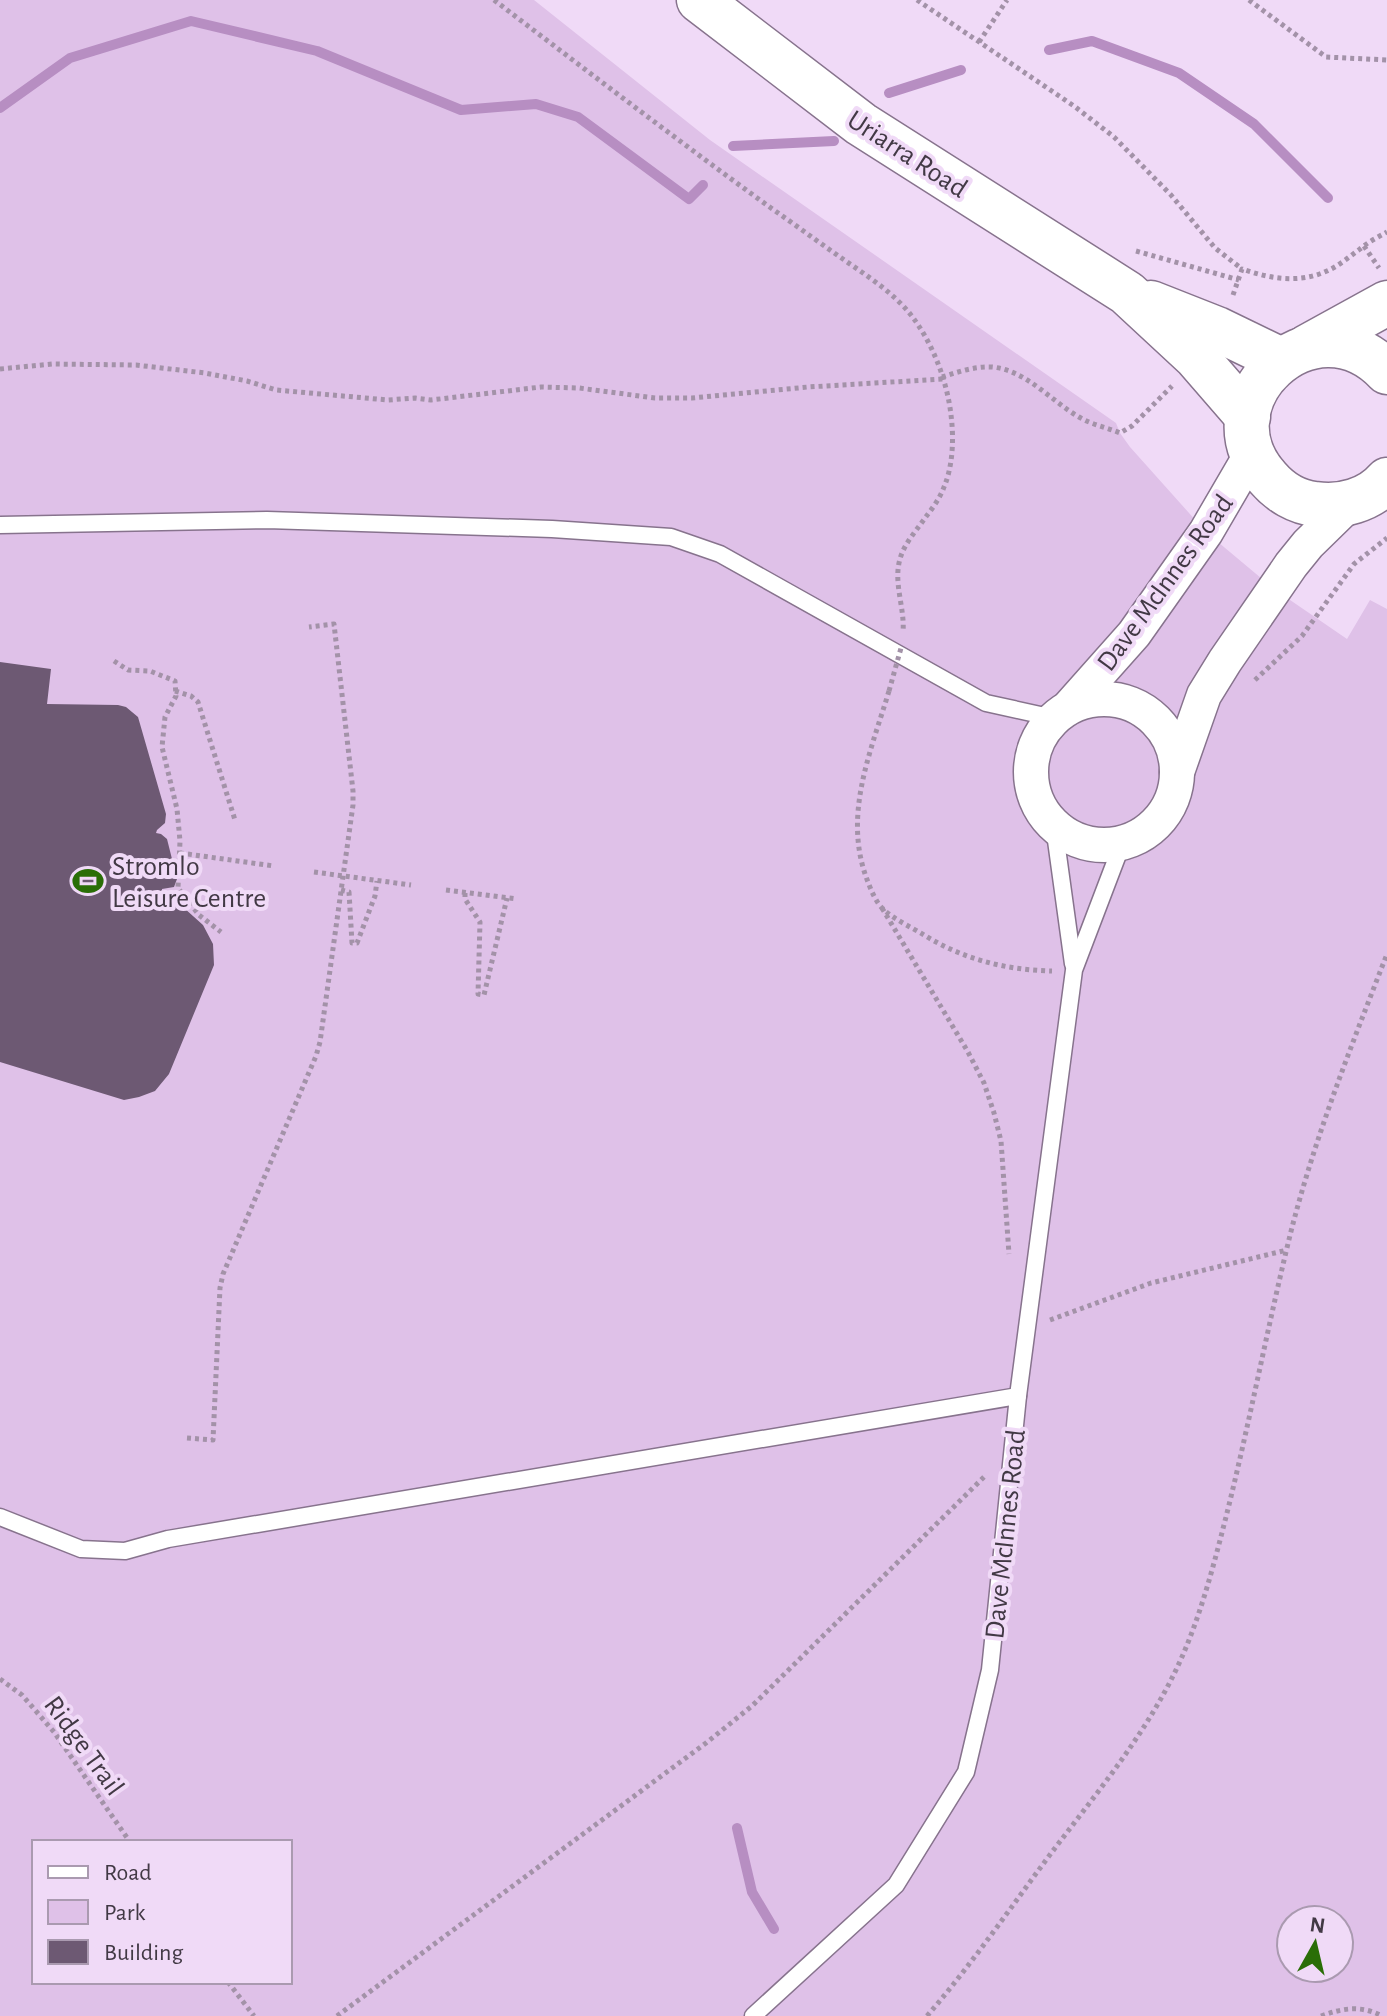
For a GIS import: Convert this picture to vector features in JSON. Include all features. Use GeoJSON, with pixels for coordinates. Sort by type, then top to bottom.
{"type":"FeatureCollection","features":[{"type":"Feature","properties":{"kind":"street","name":"Uriarra Road"},"geometry":{"type":"LineString","coordinates":[[699,0],[861,124],[1127,293],[1196,357],[1250,435],[1262,471],[1275,486],[1311,504],[1331,506],[1351,502]]}},
{"type":"Feature","properties":{"kind":"street","name":"Uriarra Road"},"geometry":{"type":"LineString","coordinates":[[1127,293],[1217,329],[1293,354]]}},
{"type":"Feature","properties":{"kind":"street"},"geometry":{"type":"LineString","coordinates":[[1250,435],[1251,400],[1268,371],[1387,303]]}},
{"type":"Feature","properties":{"kind":"street"},"geometry":{"type":"LineString","coordinates":[[1293,354],[1330,345],[1355,350],[1377,362],[1387,372]]}},
{"type":"Feature","properties":{"kind":"street","name":"Dave McInnes Road"},"geometry":{"type":"LineString","coordinates":[[1054,826],[1039,807],[1031,784],[1031,760],[1039,737],[1134,634],[1206,532],[1250,435]]}},
{"type":"Feature","properties":{"kind":"street"},"geometry":{"type":"LineString","coordinates":[[1054,826],[1068,837],[1104,846],[1122,844],[1140,836],[1155,824],[1167,809],[1175,791],[1177,772],[1204,695],[1232,649],[1308,544],[1351,502],[1367,496],[1387,480]]}},
{"type":"Feature","properties":{"kind":"street","name":"Dave McInnes Road"},"geometry":{"type":"LineString","coordinates":[[1062,712],[1097,699],[1122,701],[1144,711],[1162,727],[1173,749],[1177,772]]}},
{"type":"Feature","properties":{"kind":"lane"},"geometry":{"type":"LineString","coordinates":[[0,525],[267,520],[538,528],[671,537],[720,554],[986,703],[1062,712]]}},
{"type":"Feature","properties":{"kind":"lane","name":"Dave McInnes Road"},"geometry":{"type":"LineString","coordinates":[[1054,826],[1074,970]]}},
{"type":"Feature","properties":{"kind":"lane","name":"Dave McInnes Road"},"geometry":{"type":"LineString","coordinates":[[753,2016],[896,1885],[966,1772],[990,1670],[1018,1396],[1074,970],[1122,844]]}},
{"type":"Feature","properties":{"kind":"lane"},"geometry":{"type":"LineString","coordinates":[[0,1517],[81,1549],[125,1551],[168,1539],[1018,1396]]}},
{"type":"Feature","properties":{"kind":"path"},"geometry":{"type":"LineString","coordinates":[[494,0],[604,85],[889,294],[912,316],[932,349],[943,378],[951,415],[950,464],[944,489],[907,542],[899,560],[898,582],[904,624],[901,648],[858,796],[860,863],[871,890],[984,1083],[1001,1141],[1010,1257]]}},
{"type":"Feature","properties":{"kind":"path"},"geometry":{"type":"LineString","coordinates":[[917,0],[1074,106],[1114,137],[1171,195],[1215,248],[1242,269],[1287,280],[1313,276],[1331,270],[1386,233]]}},
{"type":"Feature","properties":{"kind":"path"},"geometry":{"type":"LineString","coordinates":[[979,42],[1007,0]]}},
{"type":"Feature","properties":{"kind":"path"},"geometry":{"type":"LineString","coordinates":[[1249,0],[1326,57],[1387,60]]}},
{"type":"Feature","properties":{"kind":"path"},"geometry":{"type":"LineString","coordinates":[[1364,246],[1387,279]]}},
{"type":"Feature","properties":{"kind":"path"},"geometry":{"type":"LineString","coordinates":[[1239,280],[1242,269]]}},
{"type":"Feature","properties":{"kind":"path"},"geometry":{"type":"LineString","coordinates":[[0,369],[52,364],[136,365],[205,373],[276,390],[388,400],[431,400],[541,387],[579,388],[655,398],[692,398],[943,378],[994,367],[1032,383],[1089,424],[1120,433],[1132,426],[1174,383]]}},
{"type":"Feature","properties":{"kind":"path"},"geometry":{"type":"LineString","coordinates":[[1254,681],[1302,636],[1354,564],[1387,538]]}},
{"type":"Feature","properties":{"kind":"path"},"geometry":{"type":"LineString","coordinates":[[187,1438],[213,1440],[223,1274],[320,1042],[353,791],[334,624],[309,627]]}},
{"type":"Feature","properties":{"kind":"path"},"geometry":{"type":"LineString","coordinates":[[114,661],[128,670],[150,671],[175,681],[176,696],[165,717],[162,747],[177,809],[178,888],[199,915],[221,932]]}},
{"type":"Feature","properties":{"kind":"path"},"geometry":{"type":"LineString","coordinates":[[175,691],[198,702],[235,820]]}},
{"type":"Feature","properties":{"kind":"path"},"geometry":{"type":"LineString","coordinates":[[179,853],[274,866]]}},
{"type":"Feature","properties":{"kind":"path"},"geometry":{"type":"LineString","coordinates":[[314,872],[411,885]]}},
{"type":"Feature","properties":{"kind":"path"},"geometry":{"type":"LineString","coordinates":[[341,890],[349,892],[352,943],[357,943],[375,896],[377,881]]}},
{"type":"Feature","properties":{"kind":"path"},"geometry":{"type":"LineString","coordinates":[[446,890],[517,899]]}},
{"type":"Feature","properties":{"kind":"path"},"geometry":{"type":"LineString","coordinates":[[465,893],[465,899],[480,922],[478,994],[484,995],[507,898]]}},
{"type":"Feature","properties":{"kind":"path"},"geometry":{"type":"LineString","coordinates":[[882,908],[940,945],[981,962],[1037,971],[1074,970]]}},
{"type":"Feature","properties":{"kind":"path"},"geometry":{"type":"LineString","coordinates":[[927,2016],[1140,1735],[1166,1690],[1186,1646],[1208,1585],[1236,1477],[1308,1167],[1387,954]]}},
{"type":"Feature","properties":{"kind":"path"},"geometry":{"type":"LineString","coordinates":[[1027,1328],[1151,1283],[1287,1250]]}},
{"type":"Feature","properties":{"kind":"path"},"geometry":{"type":"LineString","coordinates":[[337,2016],[752,1706],[1012,1449]]}},
{"type":"Feature","properties":{"kind":"path","name":"Ridge Trail"},"geometry":{"type":"LineString","coordinates":[[0,1679],[22,1695],[54,1732],[129,1840]]}},
{"type":"Feature","properties":{"kind":"path"},"geometry":{"type":"LineString","coordinates":[[230,1984],[254,2016]]}},
{"type":"Feature","properties":{"kind":"path"},"geometry":{"type":"LineString","coordinates":[[1321,2016],[1360,2007],[1382,2016]]}},
{"type":"Feature","properties":{"kind":"green space"},"geometry":{"type":"Polygon","coordinates":[[[0,0],[534,0],[710,140],[1116,423],[1130,447],[1206,532],[1274,589],[1347,639],[1370,600],[1387,609],[1387,2016],[0,2016],[0,0]]]}},
{"type":"Feature","properties":{"kind":"building","name":"Stromlo Leisure Centre"},"geometry":{"type":"Polygon","coordinates":[[[0,662],[51,669],[47,704],[118,705],[126,707],[138,717],[166,814],[165,823],[156,833],[167,839],[177,879],[174,887],[162,889],[162,892],[203,925],[213,944],[214,965],[169,1074],[155,1091],[139,1097],[124,1100],[0,1062],[0,662]]]}},
{"type":"Feature","properties":{"kind":"waterway"},"geometry":{"type":"LineString","coordinates":[[0,108],[70,58],[191,21],[317,51],[461,110],[536,104],[578,117],[689,199],[703,185]]}},
{"type":"Feature","properties":{"kind":"waterway"},"geometry":{"type":"LineString","coordinates":[[1049,50],[1092,41],[1179,73],[1254,124],[1328,198]]}},
{"type":"Feature","properties":{"kind":"waterway"},"geometry":{"type":"LineString","coordinates":[[889,93],[961,70]]}},
{"type":"Feature","properties":{"kind":"waterway"},"geometry":{"type":"LineString","coordinates":[[733,146],[834,141]]}},
{"type":"Feature","properties":{"kind":"waterway"},"geometry":{"type":"LineString","coordinates":[[737,1828],[752,1892],[774,1929]]}},
{"type":"Feature","properties":{"kind":"place","name":"Stromlo Leisure Centre"},"geometry":{"type":"Point","coordinates":[88,881]}}]}
